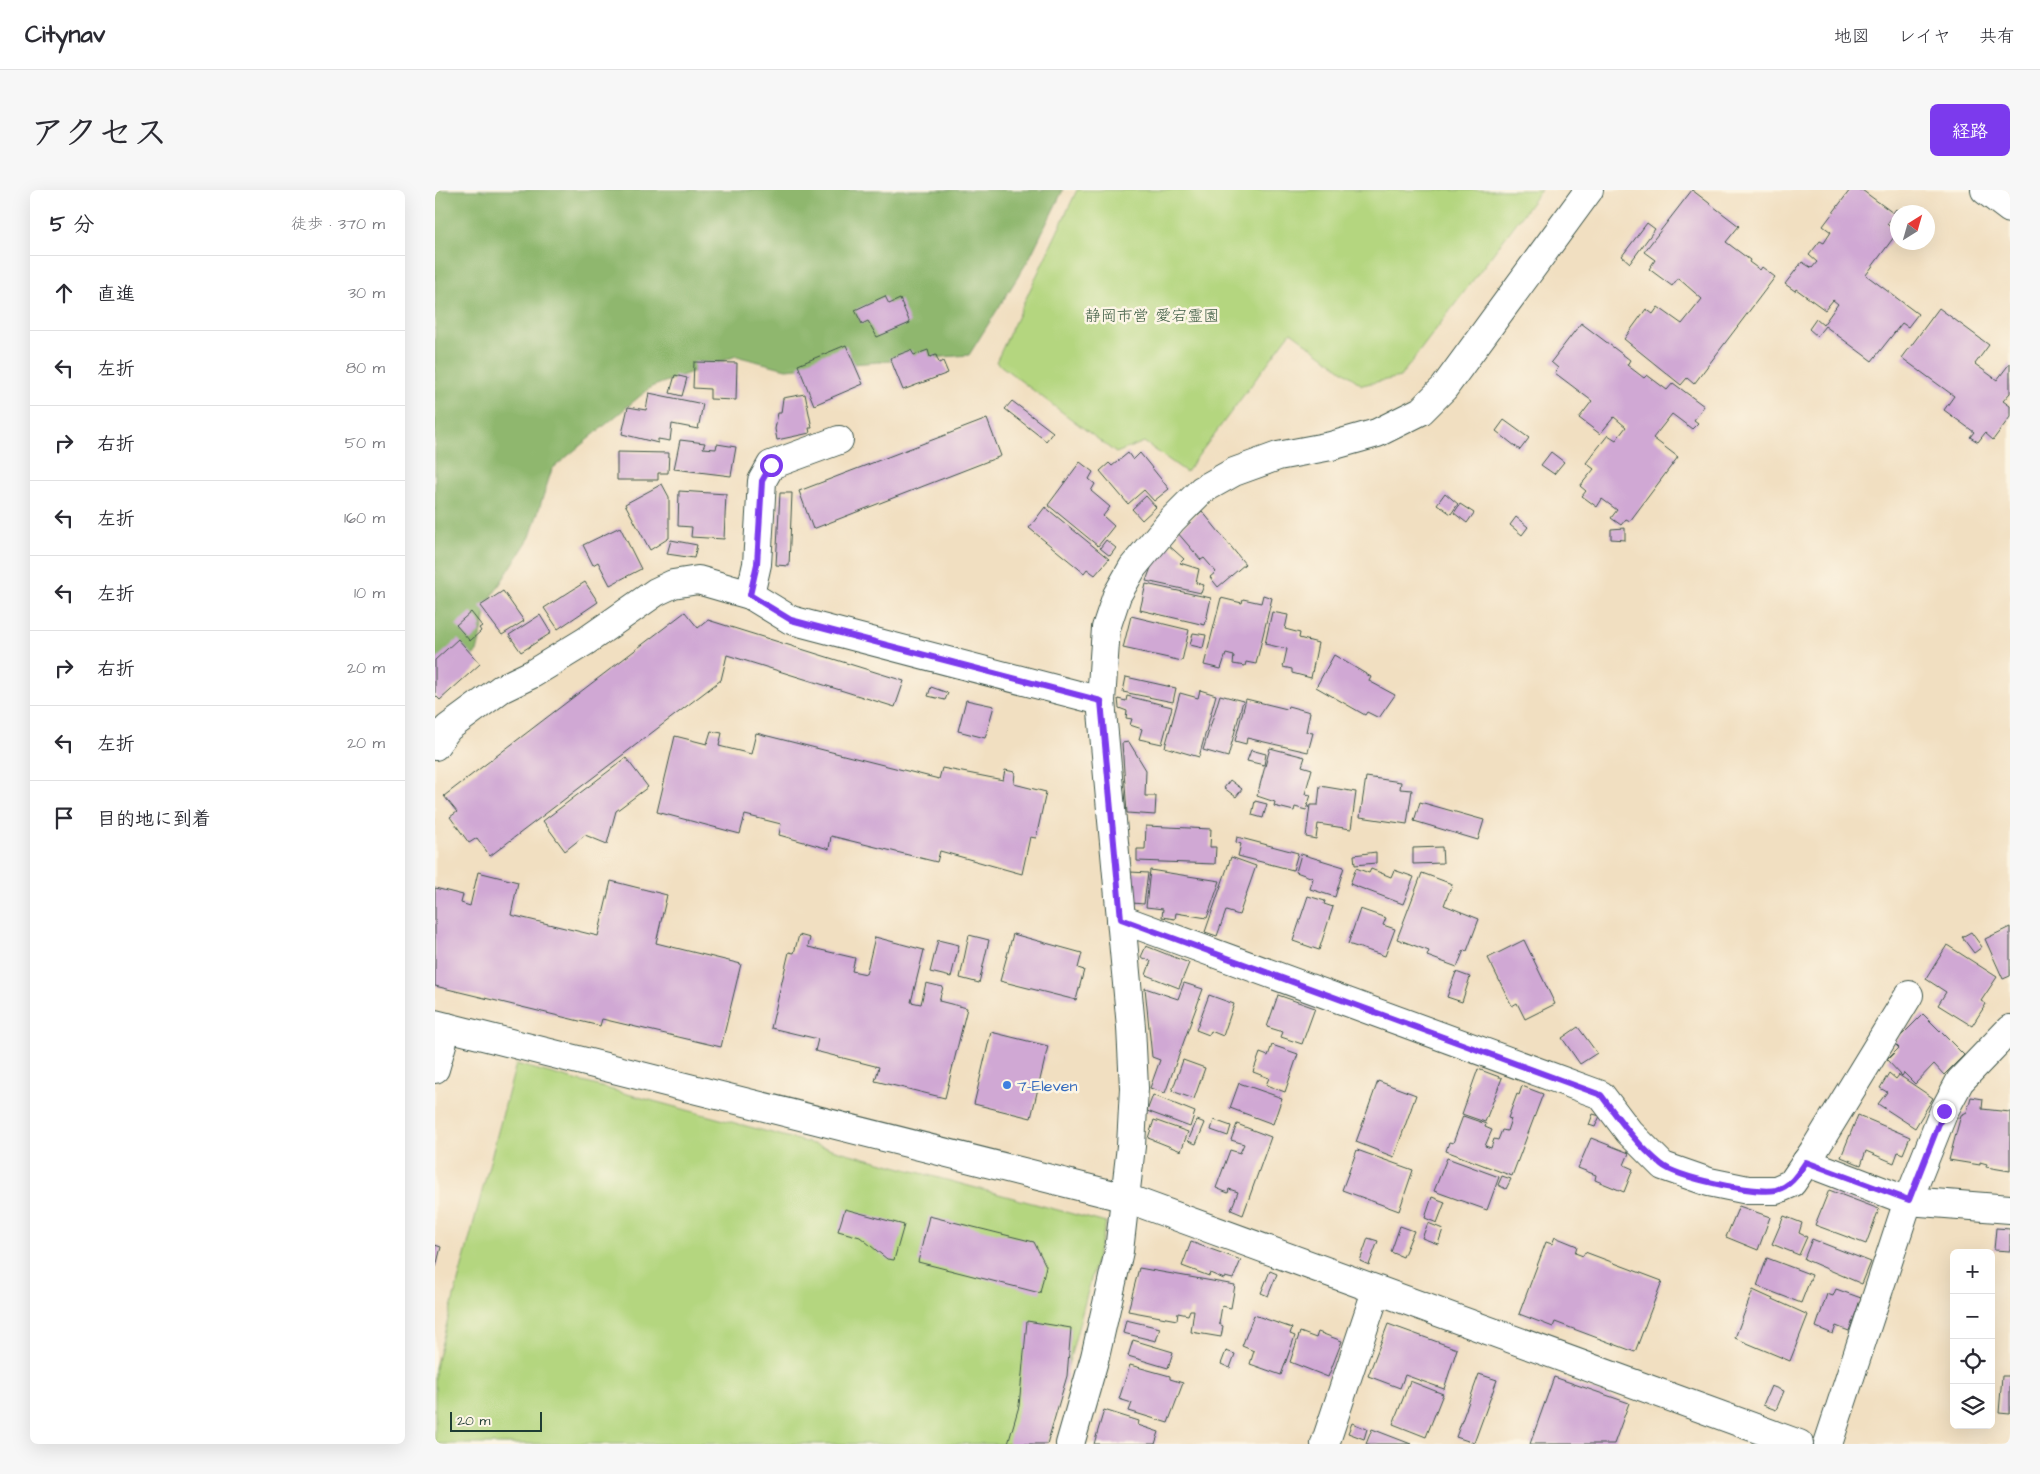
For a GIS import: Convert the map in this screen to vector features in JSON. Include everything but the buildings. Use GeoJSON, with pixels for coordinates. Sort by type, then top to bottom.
{"type":"FeatureCollection","features":[{"type":"Feature","properties":{"kind":"street"},"geometry":{"type":"LineString","coordinates":[[1070,1444],[1119,1251],[1133,1088],[1131,1027],[1101,701],[1106,628],[1117,595],[1133,567],[1172,520],[1202,490],[1234,472],[1278,456],[1331,446],[1377,434],[1421,411],[1444,388],[1589,190]]}},
{"type":"Feature","properties":{"kind":"street"},"geometry":{"type":"LineString","coordinates":[[1985,190],[2010,209]]}},
{"type":"Feature","properties":{"kind":"street"},"geometry":{"type":"LineString","coordinates":[[750,595],[757,564],[762,481],[771,465],[839,440]]}},
{"type":"Feature","properties":{"kind":"street"},"geometry":{"type":"LineString","coordinates":[[435,746],[448,728],[469,710],[501,689],[531,674],[586,641],[656,592],[673,584],[698,580],[750,595],[791,620],[1101,701]]}},
{"type":"Feature","properties":{"kind":"street"},"geometry":{"type":"LineString","coordinates":[[1121,919],[1601,1095],[1629,1132],[1663,1166],[1709,1182],[1748,1190],[1777,1190],[1791,1183],[1806,1162],[1909,995]]}},
{"type":"Feature","properties":{"kind":"street"},"geometry":{"type":"LineString","coordinates":[[435,1069],[441,1025],[1125,1198],[1799,1444]]}},
{"type":"Feature","properties":{"kind":"street"},"geometry":{"type":"LineString","coordinates":[[1828,1444],[1909,1200],[1944,1111],[1960,1081],[2010,1029]]}},
{"type":"Feature","properties":{"kind":"street"},"geometry":{"type":"LineString","coordinates":[[1806,1162],[1909,1200],[2010,1209]]}},
{"type":"Feature","properties":{"kind":"street"},"geometry":{"type":"LineString","coordinates":[[1325,1444],[1376,1291]]}},
{"type":"Feature","properties":{"kind":"green space"},"geometry":{"type":"Polygon","coordinates":[[[435,190],[1063,190],[1029,259],[969,355],[786,369],[736,356],[651,387],[552,469],[530,537],[489,601],[477,652],[435,686],[435,190]]]}},
{"type":"Feature","properties":{"kind":"green space","name":"静岡市営 愛宕霊園"},"geometry":{"type":"Polygon","coordinates":[[[1077,190],[1541,190],[1400,377],[1362,385],[1291,332],[1186,472],[1144,442],[1116,453],[996,362],[1077,190]]]}},
{"type":"Feature","properties":{"kind":"green space"},"geometry":{"type":"Polygon","coordinates":[[[516,1064],[1106,1223],[1047,1444],[435,1444],[435,1368],[516,1064]]]}},
{"type":"Feature","properties":{"kind":"place","name":"7-Eleven"},"geometry":{"type":"Point","coordinates":[1007,1085]}},
{"type":"Feature","properties":{"kind":"route"},"geometry":{"type":"LineString","coordinates":[[771,465],[762,481],[757,564],[750,595],[791,620],[1101,701],[1102,729],[1121,919],[1601,1095],[1629,1132],[1663,1166],[1709,1182],[1748,1190],[1777,1190],[1791,1183],[1806,1162],[1909,1200],[1944,1111]]}}]}
